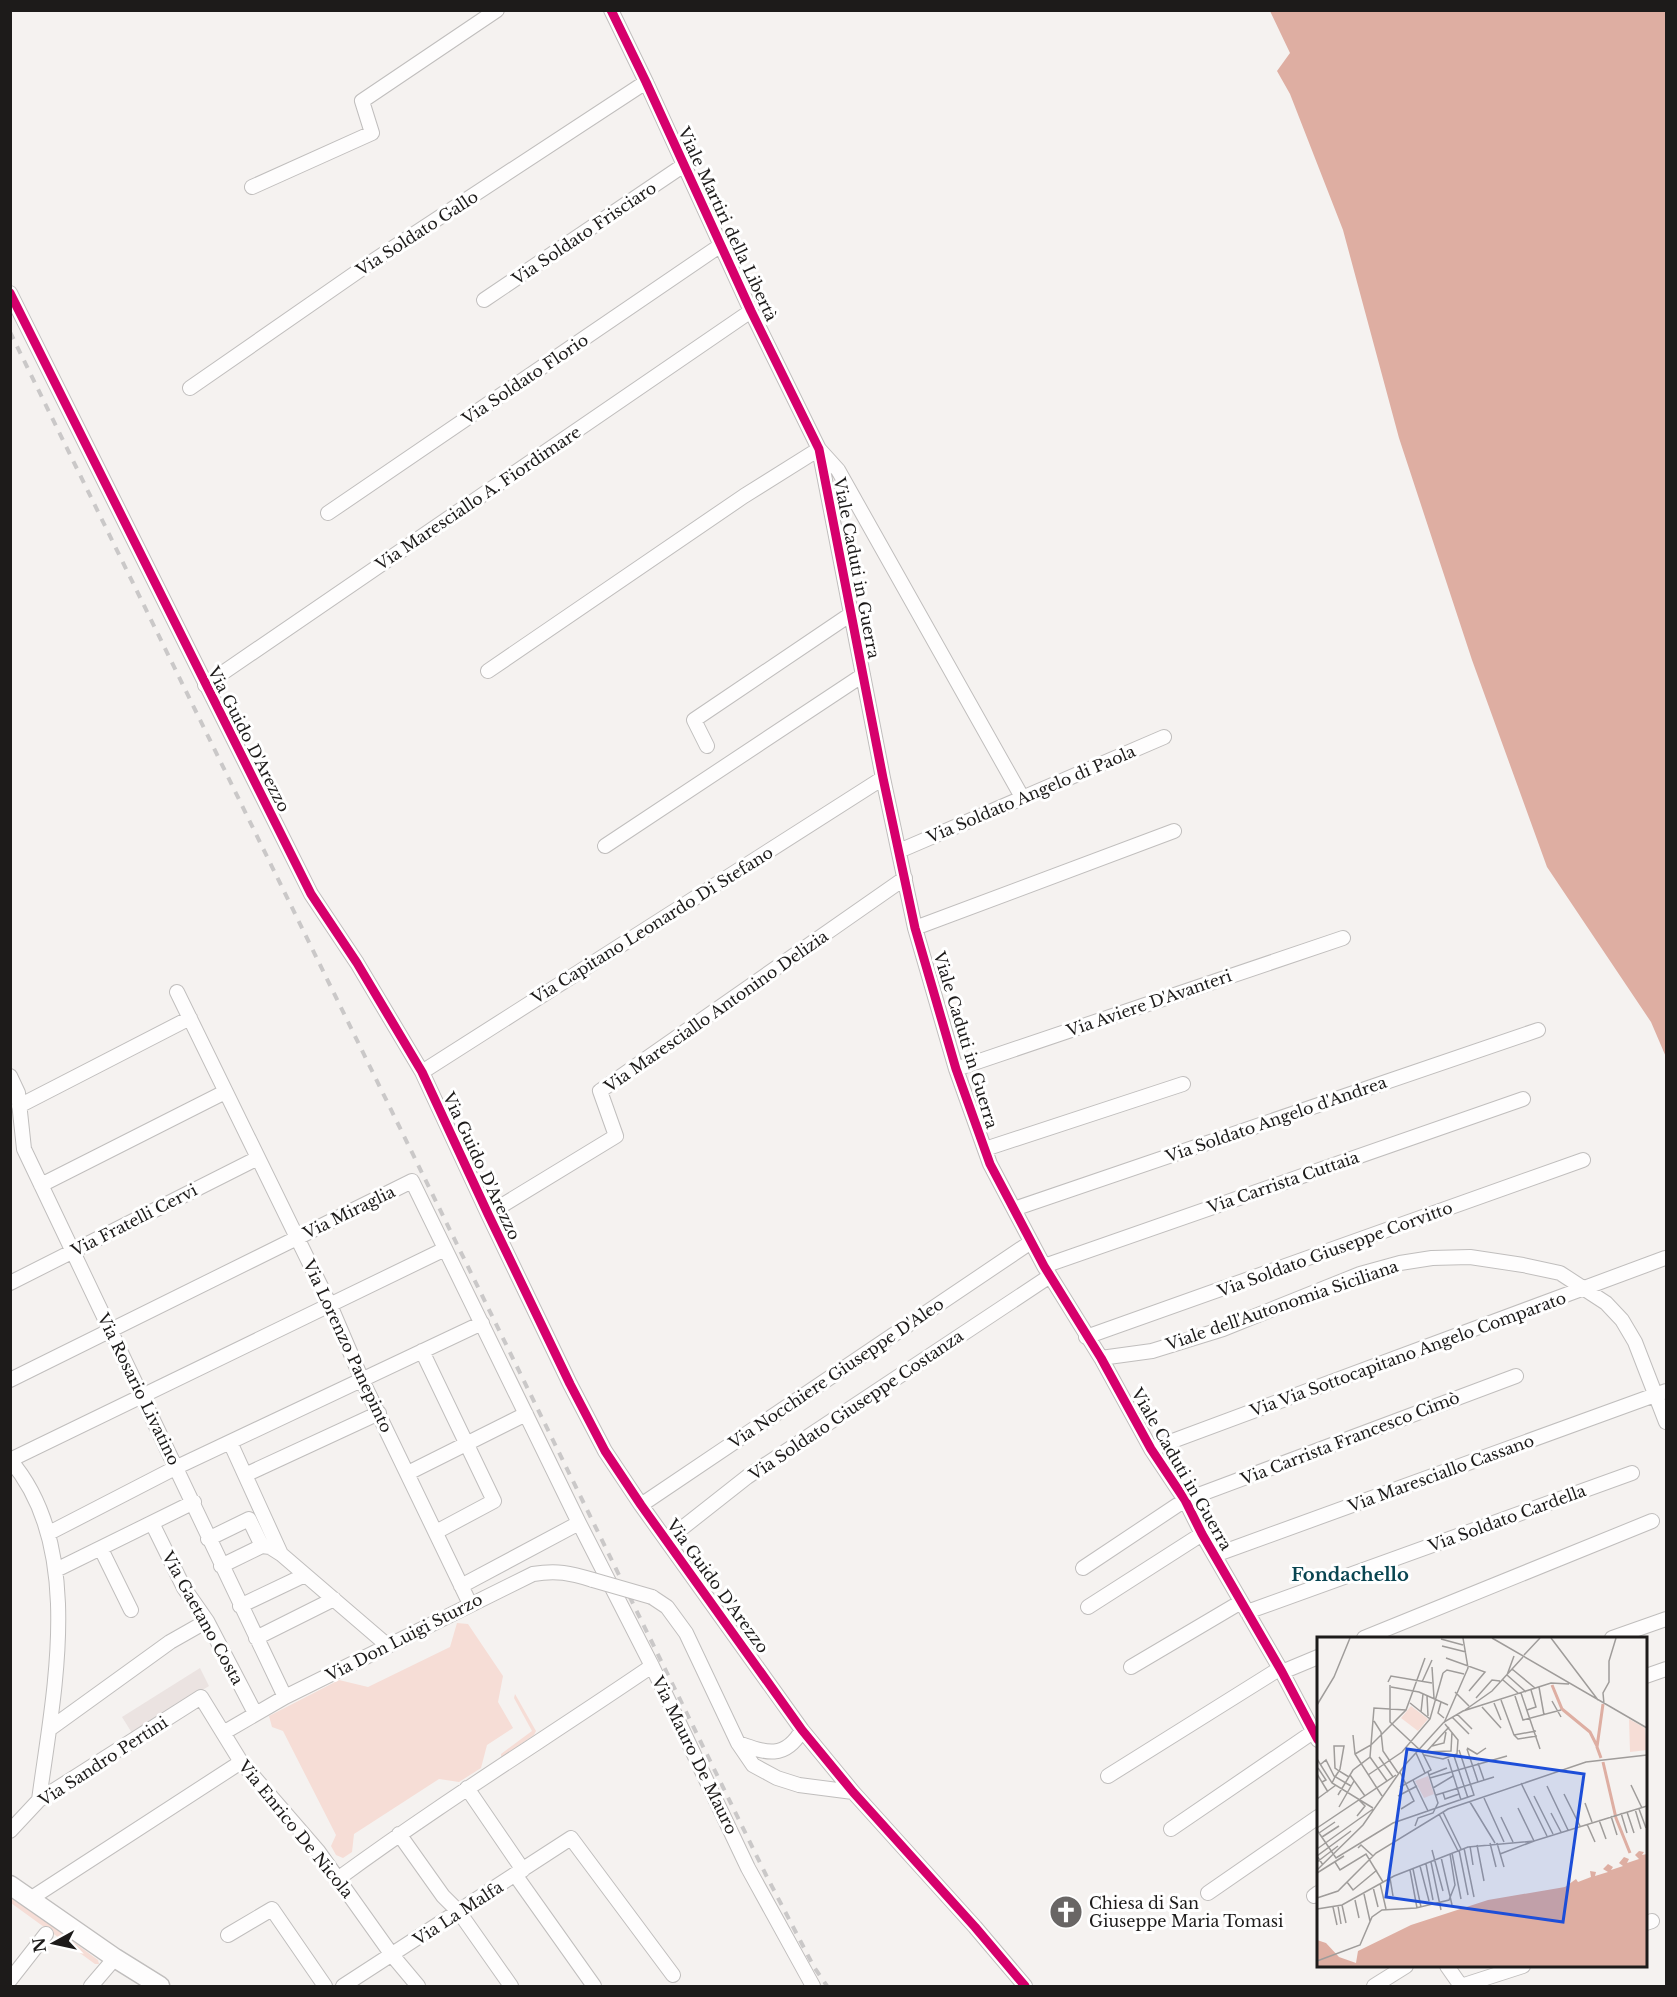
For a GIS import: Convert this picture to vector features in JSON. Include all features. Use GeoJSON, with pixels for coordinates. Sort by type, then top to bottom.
{"type":"FeatureCollection","features":[{"type":"Feature","properties":{"kind":"main road"},"geometry":{"type":"LineString","coordinates":[[10,1885],[115,1958],[160,1986]]}},
{"type":"Feature","properties":{"kind":"street"},"geometry":{"type":"LineString","coordinates":[[252,188],[372,133],[362,101],[497,10]]}},
{"type":"Feature","properties":{"kind":"street","name":"Viale Martiri della Libertà"},"geometry":{"type":"LineString","coordinates":[[611,10],[751,311],[819,449]]}},
{"type":"Feature","properties":{"kind":"street","name":"Via Soldato Gallo"},"geometry":{"type":"LineString","coordinates":[[190,388],[370,263],[646,82]]}},
{"type":"Feature","properties":{"kind":"street","name":"Via Soldato Frisciaro"},"geometry":{"type":"LineString","coordinates":[[484,300],[684,165]]}},
{"type":"Feature","properties":{"kind":"street","name":"Via Soldato Florio"},"geometry":{"type":"LineString","coordinates":[[328,513],[721,245]]}},
{"type":"Feature","properties":{"kind":"street","name":"Via Guido D'Arezzo"},"geometry":{"type":"LineString","coordinates":[[10,293],[310,894],[357,963],[422,1072],[570,1384],[605,1451],[802,1730],[853,1792],[1025,1986]]}},
{"type":"Feature","properties":{"kind":"street","name":"Via Maresciallo A. Fiordimare"},"geometry":{"type":"LineString","coordinates":[[205,685],[751,311]]}},
{"type":"Feature","properties":{"kind":"street"},"geometry":{"type":"LineString","coordinates":[[488,671],[744,496],[819,449],[838,470],[1022,797]]}},
{"type":"Feature","properties":{"kind":"street","name":"Viale Caduti in Guerra"},"geometry":{"type":"LineString","coordinates":[[819,449],[883,778],[915,928],[956,1069],[990,1164],[1047,1271],[1101,1358],[1151,1449],[1185,1500],[1316,1736]]}},
{"type":"Feature","properties":{"kind":"street","name":"Viale Caduti in Guerra"},"geometry":{"type":"LineString","coordinates":[[707,746],[694,720],[851,614]]}},
{"type":"Feature","properties":{"kind":"street"},"geometry":{"type":"LineString","coordinates":[[604,846],[863,675]]}},
{"type":"Feature","properties":{"kind":"street","name":"Via Soldato Angelo di Paola"},"geometry":{"type":"LineString","coordinates":[[899,851],[1164,736]]}},
{"type":"Feature","properties":{"kind":"street","name":"Via Capitano Leonardo Di Stefano"},"geometry":{"type":"LineString","coordinates":[[422,1072],[883,778]]}},
{"type":"Feature","properties":{"kind":"street"},"geometry":{"type":"LineString","coordinates":[[915,928],[1174,831]]}},
{"type":"Feature","properties":{"kind":"street","name":"Via Maresciallo Antonino Delizia"},"geometry":{"type":"LineString","coordinates":[[488,1214],[616,1136],[600,1091],[905,878]]}},
{"type":"Feature","properties":{"kind":"street","name":"Via Aviere D'Avanteri"},"geometry":{"type":"LineString","coordinates":[[956,1069],[1343,938]]}},
{"type":"Feature","properties":{"kind":"street","name":"Via Lorenzo Panepinto"},"geometry":{"type":"LineString","coordinates":[[177,992],[330,1305],[363,1380],[470,1604]]}},
{"type":"Feature","properties":{"kind":"street"},"geometry":{"type":"LineString","coordinates":[[19,1106],[190,1018]]}},
{"type":"Feature","properties":{"kind":"street","name":"Via Soldato Angelo d'Andrea"},"geometry":{"type":"LineString","coordinates":[[1014,1209],[1538,1030]]}},
{"type":"Feature","properties":{"kind":"street","name":"Via Rosario Livatino"},"geometry":{"type":"LineString","coordinates":[[10,1076],[18,1094],[24,1149],[285,1697]]}},
{"type":"Feature","properties":{"kind":"street"},"geometry":{"type":"LineString","coordinates":[[985,1149],[1183,1084]]}},
{"type":"Feature","properties":{"kind":"street"},"geometry":{"type":"LineString","coordinates":[[41,1185],[225,1092]]}},
{"type":"Feature","properties":{"kind":"street","name":"Via Carrista Cuttaia"},"geometry":{"type":"LineString","coordinates":[[1047,1271],[1523,1099]]}},
{"type":"Feature","properties":{"kind":"street","name":"Via Fratelli Cervi"},"geometry":{"type":"LineString","coordinates":[[10,1283],[258,1158]]}},
{"type":"Feature","properties":{"kind":"street","name":"Via Soldato Giuseppe Corvitto"},"geometry":{"type":"LineString","coordinates":[[1086,1337],[1583,1160]]}},
{"type":"Feature","properties":{"kind":"street","name":"Via Miraglia"},"geometry":{"type":"LineString","coordinates":[[10,1380],[412,1181],[579,1523]]}},
{"type":"Feature","properties":{"kind":"street","name":"Via Nocchiere Giuseppe D'Aleo"},"geometry":{"type":"LineString","coordinates":[[641,1505],[1031,1242]]}},
{"type":"Feature","properties":{"kind":"street"},"geometry":{"type":"LineString","coordinates":[[39,1800],[51,1728],[58,1594],[56,1570],[49,1533],[33,1494],[10,1460],[445,1249]]}},
{"type":"Feature","properties":{"kind":"street","name":"Viale dell'Autonomia Siciliana"},"geometry":{"type":"LineString","coordinates":[[1101,1358],[1152,1351],[1223,1329],[1360,1274],[1400,1263],[1432,1258],[1470,1257],[1560,1273],[1606,1303],[1622,1320],[1662,1393],[1666,1422]]}},
{"type":"Feature","properties":{"kind":"street","name":"Via Via Sottocapitano Angelo Comparato"},"geometry":{"type":"LineString","coordinates":[[1151,1449],[1665,1258]]}},
{"type":"Feature","properties":{"kind":"street","name":"Via Soldato Giuseppe Costanza"},"geometry":{"type":"LineString","coordinates":[[667,1540],[747,1477],[1047,1271]]}},
{"type":"Feature","properties":{"kind":"street"},"geometry":{"type":"LineString","coordinates":[[49,1533],[177,1467],[482,1323]]}},
{"type":"Feature","properties":{"kind":"street"},"geometry":{"type":"LineString","coordinates":[[422,1351],[494,1501],[436,1532]]}},
{"type":"Feature","properties":{"kind":"street","name":"Via Carrista Francesco Cimò"},"geometry":{"type":"LineString","coordinates":[[1083,1568],[1185,1500],[1516,1376]]}},
{"type":"Feature","properties":{"kind":"street","name":"Via Maresciallo Cassano"},"geometry":{"type":"LineString","coordinates":[[1215,1555],[1662,1393]]}},
{"type":"Feature","properties":{"kind":"street"},"geometry":{"type":"LineString","coordinates":[[244,1475],[379,1413]]}},
{"type":"Feature","properties":{"kind":"street"},"geometry":{"type":"LineString","coordinates":[[408,1473],[526,1414]]}},
{"type":"Feature","properties":{"kind":"street"},"geometry":{"type":"LineString","coordinates":[[230,1442],[281,1554]]}},
{"type":"Feature","properties":{"kind":"street","name":"Via Soldato Cardella"},"geometry":{"type":"LineString","coordinates":[[1131,1667],[1244,1607],[1632,1473]]}},
{"type":"Feature","properties":{"kind":"street"},"geometry":{"type":"LineString","coordinates":[[56,1570],[194,1502]]}},
{"type":"Feature","properties":{"kind":"street"},"geometry":{"type":"LineString","coordinates":[[208,1539],[249,1519],[262,1546]]}},
{"type":"Feature","properties":{"kind":"street"},"geometry":{"type":"LineString","coordinates":[[1366,1637],[1652,1521]]}},
{"type":"Feature","properties":{"kind":"street","name":"Via Gaetano Costa"},"geometry":{"type":"LineString","coordinates":[[152,1523],[184,1588],[207,1621],[255,1713]]}},
{"type":"Feature","properties":{"kind":"street"},"geometry":{"type":"LineString","coordinates":[[461,1586],[579,1523]]}},
{"type":"Feature","properties":{"kind":"street","name":"Via Mauro De Mauro"},"geometry":{"type":"LineString","coordinates":[[579,1523],[652,1666],[748,1868],[813,1986]]}},
{"type":"Feature","properties":{"kind":"street"},"geometry":{"type":"LineString","coordinates":[[1089,1607],[1202,1534]]}},
{"type":"Feature","properties":{"kind":"street"},"geometry":{"type":"LineString","coordinates":[[221,1566],[262,1546],[270,1546],[387,1645]]}},
{"type":"Feature","properties":{"kind":"street"},"geometry":{"type":"LineString","coordinates":[[100,1549],[131,1610]]}},
{"type":"Feature","properties":{"kind":"street","name":"Via Don Luigi Sturzo"},"geometry":{"type":"LineString","coordinates":[[223,1733],[285,1697],[470,1604],[533,1574],[555,1571],[571,1573],[652,1597],[667,1607],[686,1633],[738,1743]]}},
{"type":"Feature","properties":{"kind":"street"},"geometry":{"type":"LineString","coordinates":[[240,1606],[305,1575]]}},
{"type":"Feature","properties":{"kind":"street"},"geometry":{"type":"LineString","coordinates":[[256,1638],[334,1599]]}},
{"type":"Feature","properties":{"kind":"street"},"geometry":{"type":"LineString","coordinates":[[1615,1637],[1666,1619]]}},
{"type":"Feature","properties":{"kind":"street"},"geometry":{"type":"LineString","coordinates":[[51,1728],[170,1642],[207,1621]]}},
{"type":"Feature","properties":{"kind":"street"},"geometry":{"type":"LineString","coordinates":[[1108,1776],[1280,1670],[1317,1657]]}},
{"type":"Feature","properties":{"kind":"street"},"geometry":{"type":"LineString","coordinates":[[339,1878],[399,1834],[652,1666]]}},
{"type":"Feature","properties":{"kind":"street"},"geometry":{"type":"LineString","coordinates":[[1647,1676],[1666,1669]]}},
{"type":"Feature","properties":{"kind":"street","name":"Via Enrico De Nicola"},"geometry":{"type":"LineString","coordinates":[[201,1697],[241,1762],[318,1851],[392,1955],[418,1986]]}},
{"type":"Feature","properties":{"kind":"street","name":"Via Sandro Pertini"},"geometry":{"type":"LineString","coordinates":[[10,1831],[39,1800],[201,1697]]}},
{"type":"Feature","properties":{"kind":"street"},"geometry":{"type":"LineString","coordinates":[[738,1743],[763,1752],[781,1751],[796,1742],[802,1730]]}},
{"type":"Feature","properties":{"kind":"street"},"geometry":{"type":"LineString","coordinates":[[1171,1829],[1316,1736]]}},
{"type":"Feature","properties":{"kind":"street"},"geometry":{"type":"LineString","coordinates":[[738,1743],[753,1765],[777,1778],[799,1785],[853,1792]]}},
{"type":"Feature","properties":{"kind":"street"},"geometry":{"type":"LineString","coordinates":[[30,1899],[241,1762]]}},
{"type":"Feature","properties":{"kind":"street"},"geometry":{"type":"LineString","coordinates":[[467,1788],[519,1873],[594,1986]]}},
{"type":"Feature","properties":{"kind":"street"},"geometry":{"type":"LineString","coordinates":[[1208,1893],[1317,1818]]}},
{"type":"Feature","properties":{"kind":"street"},"geometry":{"type":"LineString","coordinates":[[399,1834],[443,1896],[459,1912],[511,1986]]}},
{"type":"Feature","properties":{"kind":"street","name":"Via La Malfa"},"geometry":{"type":"LineString","coordinates":[[344,1986],[571,1838],[673,1975]]}},
{"type":"Feature","properties":{"kind":"street"},"geometry":{"type":"LineString","coordinates":[[228,1935],[272,1909],[326,1986]]}},
{"type":"Feature","properties":{"kind":"street"},"geometry":{"type":"LineString","coordinates":[[10,1980],[46,1934]]}},
{"type":"Feature","properties":{"kind":"street"},"geometry":{"type":"LineString","coordinates":[[91,1986],[115,1958]]}},
{"type":"Feature","properties":{"kind":"street"},"geometry":{"type":"LineString","coordinates":[[1374,1986],[1403,1967]]}},
{"type":"Feature","properties":{"kind":"street"},"geometry":{"type":"LineString","coordinates":[[1448,1967],[1461,1986],[1517,1967]]}},
{"type":"Feature","properties":{"kind":"shaded area"},"geometry":{"type":"Polygon","coordinates":[[[1270,11],[1666,11],[1666,1057],[1651,1022],[1547,867],[1472,660],[1399,438],[1343,230],[1290,94],[1277,71],[1290,53],[1270,11]]]}},
{"type":"Feature","properties":{"kind":"shaded area"},"geometry":{"type":"Polygon","coordinates":[[[457,1623],[468,1624],[503,1676],[498,1702],[513,1728],[487,1745],[481,1768],[459,1782],[439,1779],[354,1834],[352,1852],[343,1858],[336,1855],[331,1846],[336,1835],[283,1731],[272,1727],[269,1716],[339,1680],[368,1687],[450,1647],[457,1623]]]}},
{"type":"Feature","properties":{"kind":"shaded area"},"geometry":{"type":"Polygon","coordinates":[[[200,1668],[209,1686],[132,1733],[122,1717],[200,1668]]]}},
{"type":"Feature","properties":{"kind":"shaded area"},"geometry":{"type":"Polygon","coordinates":[[[515,1694],[536,1731],[534,1735],[501,1758],[501,1754],[532,1731],[514,1698],[515,1694]]]}},
{"type":"Feature","properties":{"kind":"shaded area"},"geometry":{"type":"Polygon","coordinates":[[[11,1896],[98,1960],[99,1964],[95,1964],[11,1903],[11,1896]]]}},
{"type":"Feature","properties":{"kind":"railway"},"geometry":{"type":"LineString","coordinates":[[10,332],[766,1875],[814,1967],[827,1986]]}},
{"type":"Feature","properties":{"kind":"cycle path"},"geometry":{"type":"LineString","coordinates":[[611,10],[751,311],[819,449],[883,778],[915,928],[956,1069],[990,1164],[1044,1266],[1101,1358],[1151,1449],[1185,1500],[1317,1738]]}},
{"type":"Feature","properties":{"kind":"cycle path"},"geometry":{"type":"LineString","coordinates":[[10,293],[311,894],[357,963],[422,1072],[570,1384],[605,1451],[802,1730],[853,1792],[1025,1986]]}},
{"type":"Feature","properties":{"kind":"place","name":"Chiesa di San Giuseppe Maria Tomasi"},"geometry":{"type":"Point","coordinates":[1066,1912]}},
{"type":"Feature","properties":{"kind":"district","name":"Fondachello"},"geometry":{"type":"Point","coordinates":[1350,1575]}}]}
